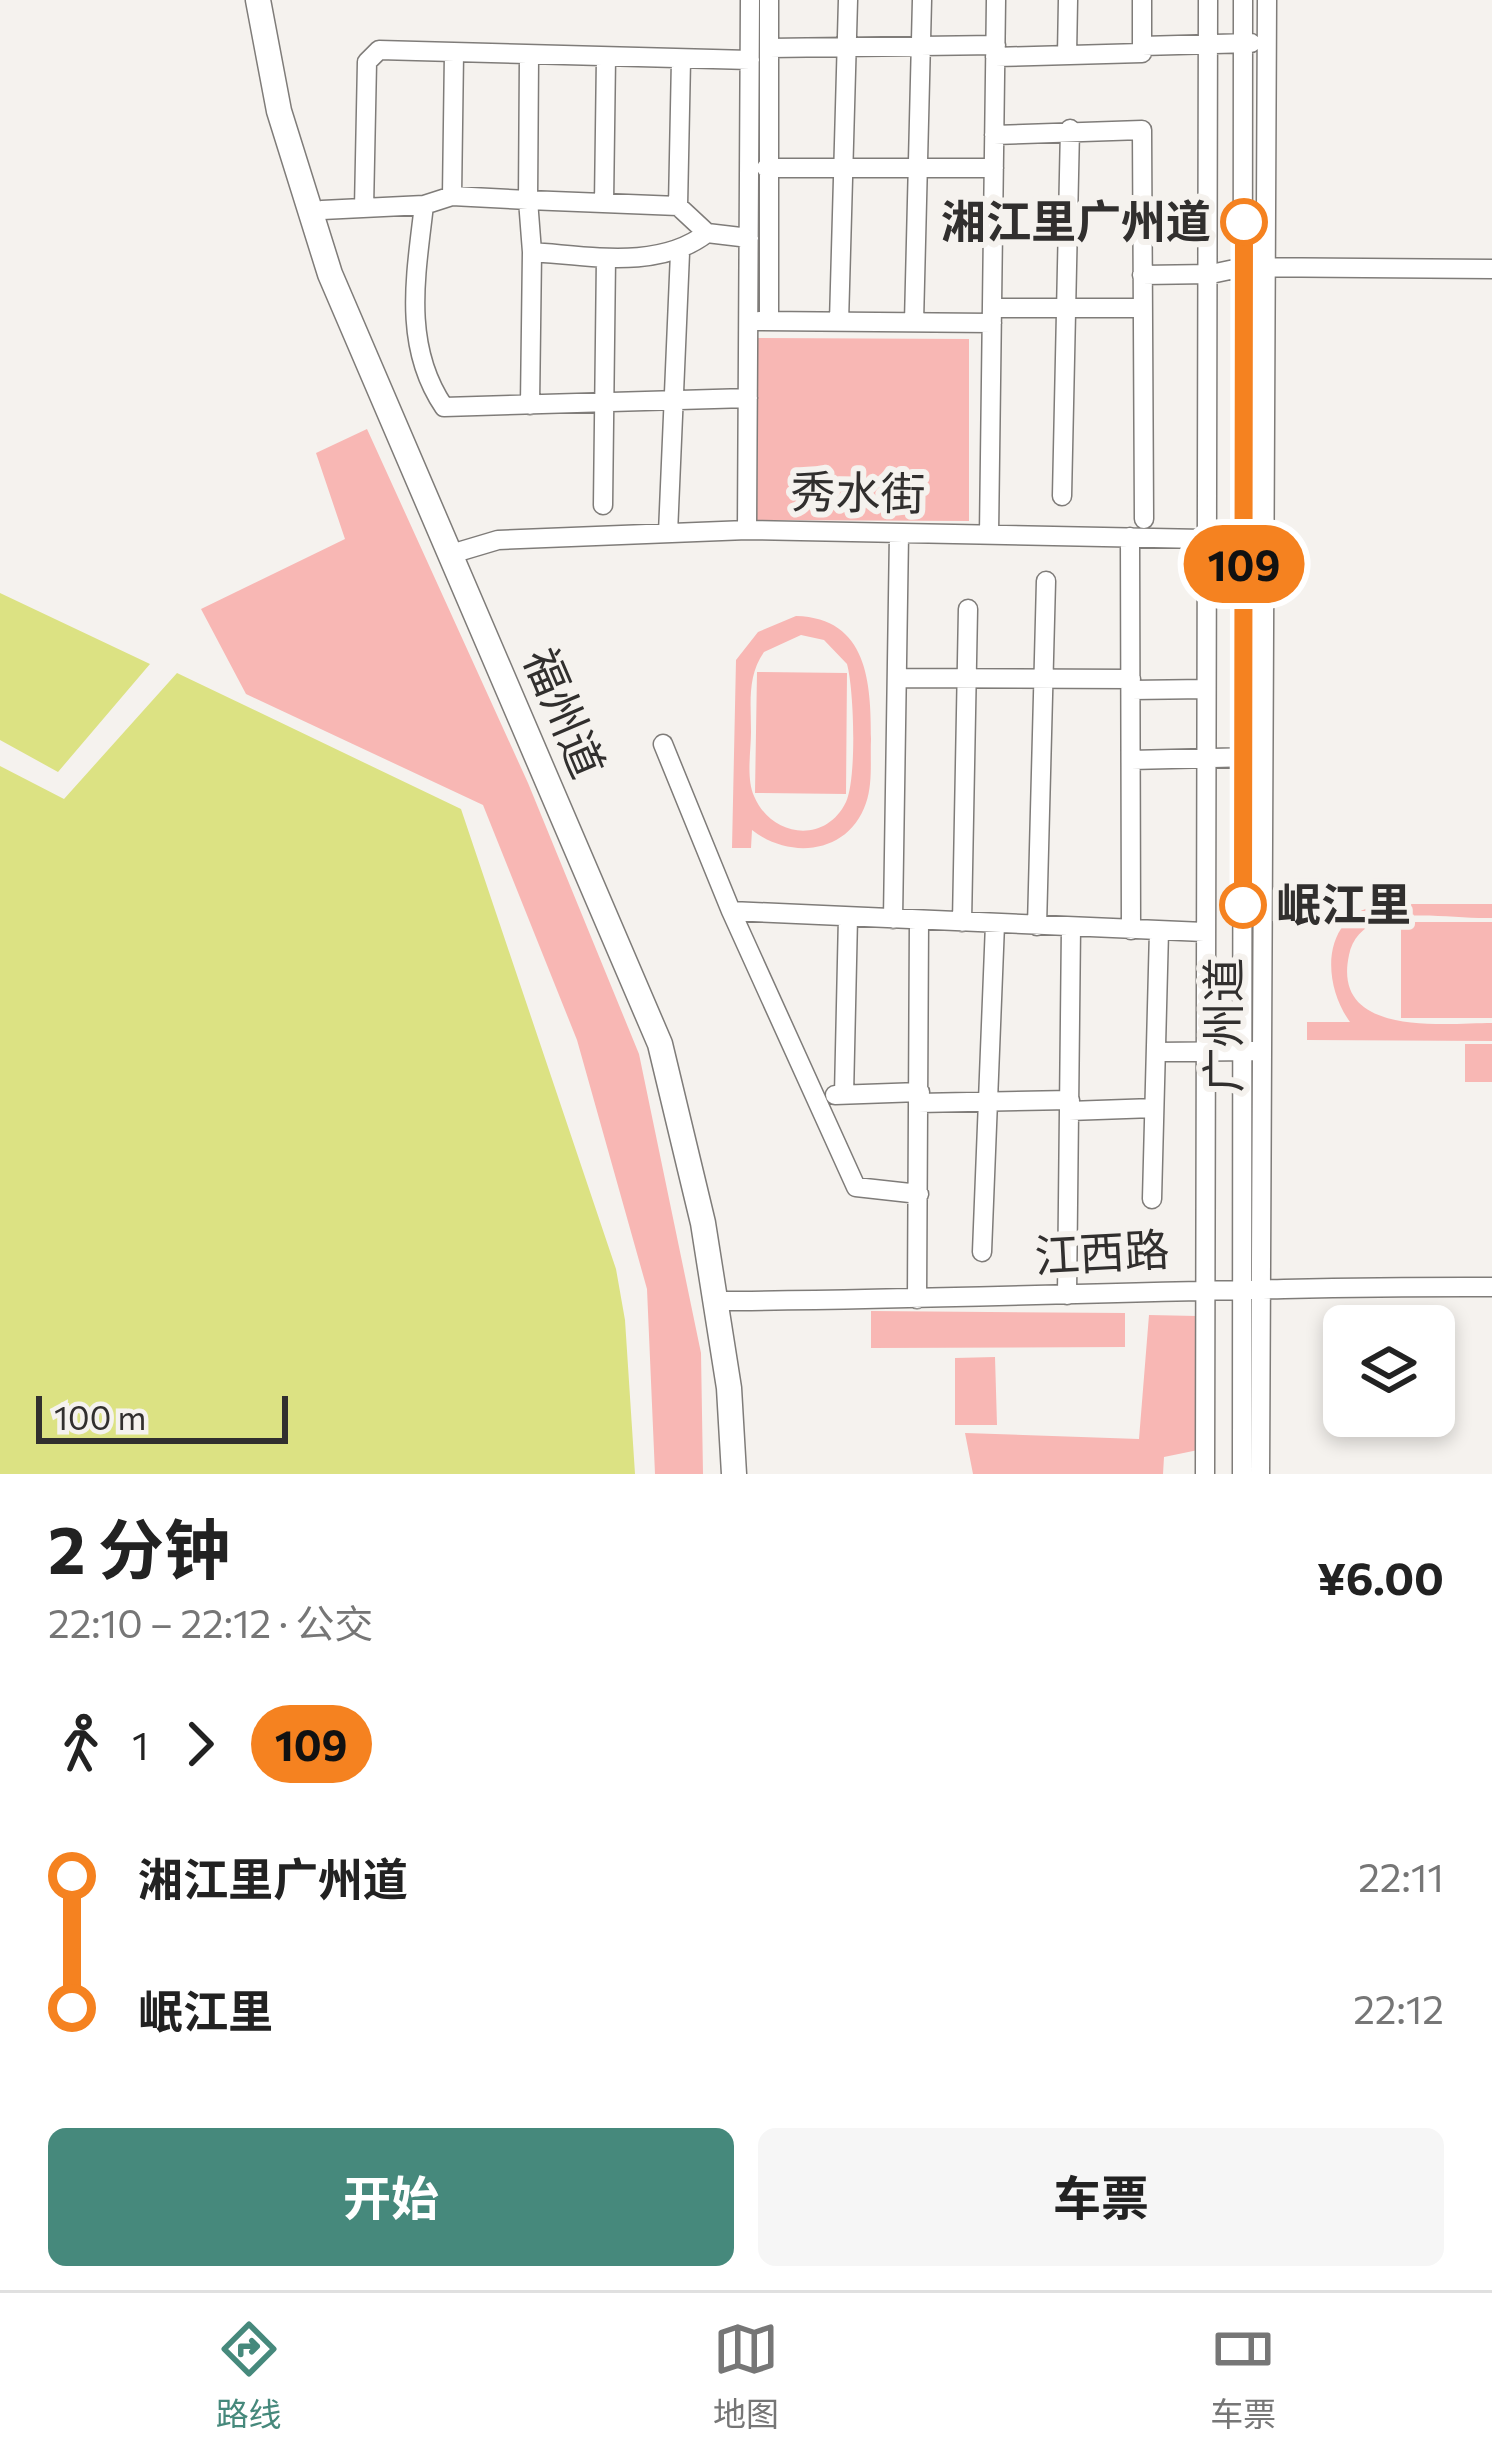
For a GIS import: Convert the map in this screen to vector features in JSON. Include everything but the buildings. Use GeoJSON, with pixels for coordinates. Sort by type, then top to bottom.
{"type":"FeatureCollection","features":[{"type":"Feature","properties":{"kind":"main road","name":"福州道"},"geometry":{"type":"LineString","coordinates":[[258,0],[279,111],[330,274],[457,551]]}},
{"type":"Feature","properties":{"kind":"main road","name":"福州道"},"geometry":{"type":"LineString","coordinates":[[271,0],[297,133],[341,272],[666,1030],[707,1178],[722,1301],[734,1474]]}},
{"type":"Feature","properties":{"kind":"main road","name":"福州道"},"geometry":{"type":"LineString","coordinates":[[722,1301],[743,1391],[747,1474]]}},
{"type":"Feature","properties":{"kind":"street"},"geometry":{"type":"LineString","coordinates":[[750,0],[749,238],[759,321]]}},
{"type":"Feature","properties":{"kind":"street"},"geometry":{"type":"LineString","coordinates":[[748,530],[748,398],[759,321],[769,0]]}},
{"type":"Feature","properties":{"kind":"street"},"geometry":{"type":"LineString","coordinates":[[838,322],[848,0]]}},
{"type":"Feature","properties":{"kind":"street"},"geometry":{"type":"LineString","coordinates":[[914,322],[922,0]]}},
{"type":"Feature","properties":{"kind":"street"},"geometry":{"type":"LineString","coordinates":[[989,534],[996,0]]}},
{"type":"Feature","properties":{"kind":"street"},"geometry":{"type":"LineString","coordinates":[[1067,55],[1068,0]]}},
{"type":"Feature","properties":{"kind":"street"},"geometry":{"type":"LineString","coordinates":[[769,48],[847,45],[1067,55],[1142,53],[1142,0]]}},
{"type":"Feature","properties":{"kind":"street"},"geometry":{"type":"LineString","coordinates":[[1205,1474],[1208,0]]}},
{"type":"Feature","properties":{"kind":"street","name":"广州道"},"geometry":{"type":"LineString","coordinates":[[1242,1474],[1264,1051],[1244,539],[1244,0]]}},
{"type":"Feature","properties":{"kind":"street","name":"广州道"},"geometry":{"type":"LineString","coordinates":[[1260,1474],[1243,1052],[1253,757],[1267,540],[1267,0]]}},
{"type":"Feature","properties":{"kind":"street"},"geometry":{"type":"LineString","coordinates":[[1142,46],[1266,44]]}},
{"type":"Feature","properties":{"kind":"street"},"geometry":{"type":"LineString","coordinates":[[364,208],[367,62],[380,50],[750,60]]}},
{"type":"Feature","properties":{"kind":"street"},"geometry":{"type":"LineString","coordinates":[[452,196],[454,53]]}},
{"type":"Feature","properties":{"kind":"street"},"geometry":{"type":"LineString","coordinates":[[529,57],[530,405]]}},
{"type":"Feature","properties":{"kind":"street"},"geometry":{"type":"LineString","coordinates":[[604,203],[606,57]]}},
{"type":"Feature","properties":{"kind":"street"},"geometry":{"type":"LineString","coordinates":[[678,206],[681,60]]}},
{"type":"Feature","properties":{"kind":"street"},"geometry":{"type":"LineString","coordinates":[[1062,496],[1070,129]]}},
{"type":"Feature","properties":{"kind":"street"},"geometry":{"type":"LineString","coordinates":[[994,135],[1142,130],[1144,519]]}},
{"type":"Feature","properties":{"kind":"street"},"geometry":{"type":"LineString","coordinates":[[766,169],[994,168]]}},
{"type":"Feature","properties":{"kind":"street"},"geometry":{"type":"LineString","coordinates":[[322,210],[424,205],[452,196],[678,206],[707,232],[749,238]]}},
{"type":"Feature","properties":{"kind":"street"},"geometry":{"type":"LineString","coordinates":[[424,205],[412,315],[429,386],[444,407],[748,398]]}},
{"type":"Feature","properties":{"kind":"street"},"geometry":{"type":"LineString","coordinates":[[532,252],[606,258],[680,254],[707,232]]}},
{"type":"Feature","properties":{"kind":"street"},"geometry":{"type":"LineString","coordinates":[[668,533],[680,254]]}},
{"type":"Feature","properties":{"kind":"street"},"geometry":{"type":"LineString","coordinates":[[603,505],[606,258]]}},
{"type":"Feature","properties":{"kind":"street"},"geometry":{"type":"LineString","coordinates":[[1142,275],[1211,274],[1244,267],[1492,269]]}},
{"type":"Feature","properties":{"kind":"street"},"geometry":{"type":"LineString","coordinates":[[759,321],[914,322],[1066,308],[1141,308]]}},
{"type":"Feature","properties":{"kind":"street","name":"秀水街"},"geometry":{"type":"LineString","coordinates":[[457,551],[498,540],[748,530],[1267,540]]}},
{"type":"Feature","properties":{"kind":"street"},"geometry":{"type":"LineString","coordinates":[[893,919],[899,534]]}},
{"type":"Feature","properties":{"kind":"street"},"geometry":{"type":"LineString","coordinates":[[1130,537],[1131,930]]}},
{"type":"Feature","properties":{"kind":"street"},"geometry":{"type":"LineString","coordinates":[[1037,926],[1046,581]]}},
{"type":"Feature","properties":{"kind":"street"},"geometry":{"type":"LineString","coordinates":[[962,922],[968,609]]}},
{"type":"Feature","properties":{"kind":"street"},"geometry":{"type":"LineString","coordinates":[[897,678],[1043,679],[1206,689]]}},
{"type":"Feature","properties":{"kind":"street"},"geometry":{"type":"LineString","coordinates":[[664,744],[731,911],[856,1186],[919,1194]]}},
{"type":"Feature","properties":{"kind":"street"},"geometry":{"type":"LineString","coordinates":[[1131,760],[1253,757]]}},
{"type":"Feature","properties":{"kind":"street"},"geometry":{"type":"LineString","coordinates":[[731,911],[1204,932]]}},
{"type":"Feature","properties":{"kind":"street"},"geometry":{"type":"LineString","coordinates":[[844,1095],[848,917]]}},
{"type":"Feature","properties":{"kind":"street"},"geometry":{"type":"LineString","coordinates":[[916,1299],[919,920]]}},
{"type":"Feature","properties":{"kind":"street"},"geometry":{"type":"LineString","coordinates":[[982,1252],[992,1100],[995,924]]}},
{"type":"Feature","properties":{"kind":"street"},"geometry":{"type":"LineString","coordinates":[[1067,1295],[1072,927]]}},
{"type":"Feature","properties":{"kind":"street"},"geometry":{"type":"LineString","coordinates":[[1152,1198],[1159,931]]}},
{"type":"Feature","properties":{"kind":"street"},"geometry":{"type":"LineString","coordinates":[[1156,1052],[1264,1051]]}},
{"type":"Feature","properties":{"kind":"street"},"geometry":{"type":"LineString","coordinates":[[818,1095],[1154,1108]]}},
{"type":"Feature","properties":{"kind":"street","name":"江西路"},"geometry":{"type":"LineString","coordinates":[[722,1301],[1067,1295],[1204,1287],[1492,1287]]}},
{"type":"Feature","properties":{"kind":"shaded area"},"geometry":{"type":"Polygon","coordinates":[[[758,338],[969,339],[969,521],[757,520],[758,338]]]}},
{"type":"Feature","properties":{"kind":"shaded area"},"geometry":{"type":"Polygon","coordinates":[[[367,429],[528,783],[639,1054],[701,1353],[703,1474],[655,1474],[647,1289],[577,1040],[483,805],[246,694],[201,609],[345,539],[316,453],[367,429]]]}},
{"type":"Feature","properties":{"kind":"shaded area"},"geometry":{"type":"Polygon","coordinates":[[[0,593],[150,664],[58,772],[0,740],[0,593]]]}},
{"type":"Feature","properties":{"kind":"shaded area"},"geometry":{"type":"Polygon","coordinates":[[[796,616],[820,620],[851,641],[866,676],[871,739],[866,803],[846,833],[817,847],[783,846],[752,830],[751,848],[732,848],[736,660],[758,632],[796,616]],[[801,635],[764,652],[752,680],[754,796],[773,820],[798,830],[812,830],[837,816],[846,802],[852,774],[853,712],[847,664],[824,640],[801,635]]]}},
{"type":"Feature","properties":{"kind":"shaded area"},"geometry":{"type":"Polygon","coordinates":[[[757,672],[847,673],[846,794],[755,793],[757,672]]]}},
{"type":"Feature","properties":{"kind":"shaded area"},"geometry":{"type":"Polygon","coordinates":[[[177,673],[461,809],[616,1269],[625,1320],[635,1474],[0,1474],[0,766],[64,799],[177,673]]]}},
{"type":"Feature","properties":{"kind":"shaded area"},"geometry":{"type":"Polygon","coordinates":[[[1387,904],[1492,904],[1492,918],[1405,916],[1373,924],[1353,944],[1348,982],[1357,1001],[1374,1013],[1421,1023],[1492,1023],[1492,1041],[1307,1040],[1307,1022],[1350,1022],[1334,986],[1333,949],[1350,918],[1387,904]]]}},
{"type":"Feature","properties":{"kind":"shaded area"},"geometry":{"type":"Polygon","coordinates":[[[1401,922],[1492,922],[1492,1018],[1401,1018],[1401,922]]]}},
{"type":"Feature","properties":{"kind":"shaded area"},"geometry":{"type":"Polygon","coordinates":[[[1465,1044],[1492,1044],[1492,1082],[1465,1082],[1465,1044]]]}},
{"type":"Feature","properties":{"kind":"shaded area"},"geometry":{"type":"Polygon","coordinates":[[[871,1311],[1125,1313],[1125,1347],[871,1348],[871,1311]]]}},
{"type":"Feature","properties":{"kind":"shaded area"},"geometry":{"type":"Polygon","coordinates":[[[1149,1315],[1197,1316],[1198,1450],[1164,1457],[1163,1474],[973,1474],[965,1433],[1139,1439],[1149,1315]]]}},
{"type":"Feature","properties":{"kind":"shaded area"},"geometry":{"type":"Polygon","coordinates":[[[995,1357],[997,1425],[955,1425],[955,1358],[995,1357]]]}},
{"type":"Feature","properties":{"kind":"bus line","name":"109"},"geometry":{"type":"LineString","coordinates":[[1243,905],[1244,222]]}},
{"type":"Feature","properties":{"kind":"place","name":"湘江里广州道"},"geometry":{"type":"Point","coordinates":[1244,222]}},
{"type":"Feature","properties":{"kind":"place","name":"岷江里"},"geometry":{"type":"Point","coordinates":[1243,905]}}]}
